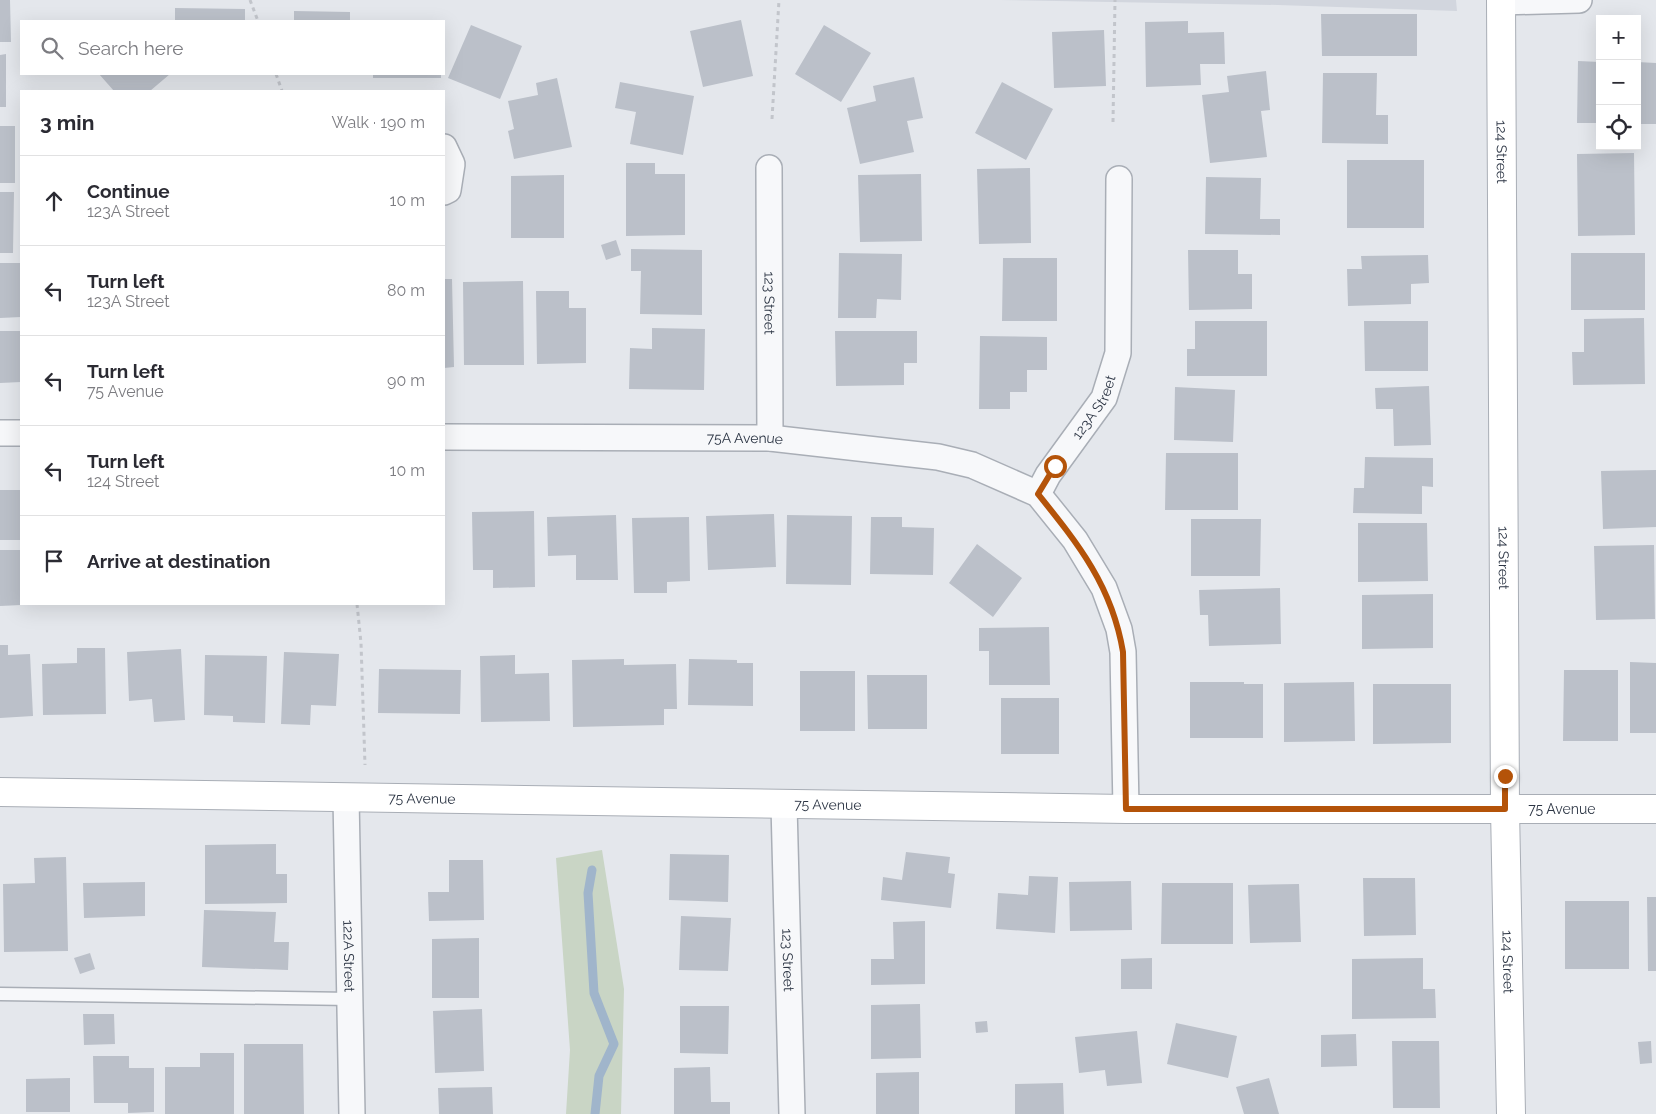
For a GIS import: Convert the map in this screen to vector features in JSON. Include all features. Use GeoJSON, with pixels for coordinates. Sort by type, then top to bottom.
{"type":"FeatureCollection","features":[{"type":"Feature","properties":{"kind":"street"},"geometry":{"type":"LineString","coordinates":[[1501,1],[1579,0]]}},
{"type":"Feature","properties":{"kind":"street","name":"124 Street"},"geometry":{"type":"LineString","coordinates":[[1501,1],[1505,809],[1511,1114]]}},
{"type":"Feature","properties":{"kind":"street"},"geometry":{"type":"LineString","coordinates":[[445,149],[452,164],[448,190],[445,192]]}},
{"type":"Feature","properties":{"kind":"street","name":"123 Street"},"geometry":{"type":"LineString","coordinates":[[769,168],[770,438]]}},
{"type":"Feature","properties":{"kind":"street","name":"123A Street"},"geometry":{"type":"LineString","coordinates":[[1038,494],[1048,475],[1104,398],[1118,353],[1119,179]]}},
{"type":"Feature","properties":{"kind":"street"},"geometry":{"type":"LineString","coordinates":[[0,433],[20,433]]}},
{"type":"Feature","properties":{"kind":"street","name":"75A Avenue"},"geometry":{"type":"LineString","coordinates":[[445,437],[770,438],[938,457],[972,465],[1038,494]]}},
{"type":"Feature","properties":{"kind":"street"},"geometry":{"type":"LineString","coordinates":[[1038,494],[1075,540],[1104,588],[1119,629],[1123,652],[1126,809]]}},
{"type":"Feature","properties":{"kind":"street","name":"75 Avenue"},"geometry":{"type":"LineString","coordinates":[[0,792],[1126,809],[1656,809]]}},
{"type":"Feature","properties":{"kind":"street","name":"122A Street"},"geometry":{"type":"LineString","coordinates":[[346,797],[352,1114]]}},
{"type":"Feature","properties":{"kind":"street","name":"123 Street"},"geometry":{"type":"LineString","coordinates":[[784,805],[792,1114]]}},
{"type":"Feature","properties":{"kind":"lane"},"geometry":{"type":"LineString","coordinates":[[0,994],[351,999]]}},
{"type":"Feature","properties":{"kind":"path"},"geometry":{"type":"LineString","coordinates":[[250,0],[258,20]]}},
{"type":"Feature","properties":{"kind":"path"},"geometry":{"type":"LineString","coordinates":[[772,118],[780,0]]}},
{"type":"Feature","properties":{"kind":"path"},"geometry":{"type":"LineString","coordinates":[[1114,122],[1115,0]]}},
{"type":"Feature","properties":{"kind":"path"},"geometry":{"type":"LineString","coordinates":[[276,75],[282,90]]}},
{"type":"Feature","properties":{"kind":"path"},"geometry":{"type":"LineString","coordinates":[[357,605],[361,643],[365,765]]}},
{"type":"Feature","properties":{"kind":"shaded area"},"geometry":{"type":"Polygon","coordinates":[[[1000,0],[1456,0],[1457,11],[1278,5],[1000,0]]]}},
{"type":"Feature","properties":{"kind":"green space"},"geometry":{"type":"Polygon","coordinates":[[[602,850],[624,989],[621,1114],[566,1114],[570,1050],[556,858],[602,850]]]}},
{"type":"Feature","properties":{"kind":"building"},"geometry":{"type":"Polygon","coordinates":[[[0,0],[10,0],[11,42],[0,42],[0,0]]]}},
{"type":"Feature","properties":{"kind":"building"},"geometry":{"type":"Polygon","coordinates":[[[175,8],[245,9],[245,20],[175,20],[175,8]]]}},
{"type":"Feature","properties":{"kind":"building"},"geometry":{"type":"Polygon","coordinates":[[[294,11],[350,12],[350,20],[294,20],[294,11]]]}},
{"type":"Feature","properties":{"kind":"building"},"geometry":{"type":"Polygon","coordinates":[[[1321,14],[1417,14],[1417,56],[1322,56],[1321,14]]]}},
{"type":"Feature","properties":{"kind":"building"},"geometry":{"type":"Polygon","coordinates":[[[741,20],[753,76],[703,87],[690,31],[741,20]]]}},
{"type":"Feature","properties":{"kind":"building"},"geometry":{"type":"Polygon","coordinates":[[[1188,21],[1188,33],[1224,32],[1225,64],[1200,64],[1201,85],[1146,87],[1145,22],[1188,21]]]}},
{"type":"Feature","properties":{"kind":"building"},"geometry":{"type":"Polygon","coordinates":[[[471,25],[522,46],[500,99],[448,78],[471,25]]]}},
{"type":"Feature","properties":{"kind":"building"},"geometry":{"type":"Polygon","coordinates":[[[824,25],[871,53],[841,102],[795,74],[824,25]]]}},
{"type":"Feature","properties":{"kind":"building"},"geometry":{"type":"Polygon","coordinates":[[[1104,30],[1106,86],[1054,88],[1052,32],[1104,30]]]}},
{"type":"Feature","properties":{"kind":"building"},"geometry":{"type":"Polygon","coordinates":[[[6,54],[6,107],[0,107],[0,55],[6,54]]]}},
{"type":"Feature","properties":{"kind":"building"},"geometry":{"type":"Polygon","coordinates":[[[1578,61],[1596,62],[1596,123],[1577,123],[1578,61]]]}},
{"type":"Feature","properties":{"kind":"building"},"geometry":{"type":"Polygon","coordinates":[[[1641,62],[1656,63],[1656,124],[1641,124],[1641,62]]]}},
{"type":"Feature","properties":{"kind":"building"},"geometry":{"type":"Polygon","coordinates":[[[1266,71],[1270,110],[1261,111],[1267,157],[1210,163],[1202,95],[1229,92],[1227,76],[1266,71]]]}},
{"type":"Feature","properties":{"kind":"building"},"geometry":{"type":"Polygon","coordinates":[[[1323,73],[1377,73],[1376,115],[1388,115],[1388,144],[1322,143],[1323,73]]]}},
{"type":"Feature","properties":{"kind":"building"},"geometry":{"type":"Polygon","coordinates":[[[100,75],[169,75],[151,90],[113,90],[100,75]]]}},
{"type":"Feature","properties":{"kind":"building"},"geometry":{"type":"Polygon","coordinates":[[[373,75],[441,75],[441,78],[373,78],[373,75]]]}},
{"type":"Feature","properties":{"kind":"building"},"geometry":{"type":"Polygon","coordinates":[[[914,77],[923,118],[907,121],[914,152],[860,164],[847,108],[876,101],[873,86],[914,77]]]}},
{"type":"Feature","properties":{"kind":"building"},"geometry":{"type":"Polygon","coordinates":[[[557,78],[572,147],[514,159],[508,131],[514,129],[508,101],[538,95],[536,83],[557,78]]]}},
{"type":"Feature","properties":{"kind":"building"},"geometry":{"type":"Polygon","coordinates":[[[620,82],[694,96],[683,155],[630,144],[636,112],[615,108],[620,82]]]}},
{"type":"Feature","properties":{"kind":"building"},"geometry":{"type":"Polygon","coordinates":[[[1002,82],[1053,109],[1026,160],[975,133],[1002,82]]]}},
{"type":"Feature","properties":{"kind":"building"},"geometry":{"type":"Polygon","coordinates":[[[0,126],[15,126],[15,183],[0,183],[0,126]]]}},
{"type":"Feature","properties":{"kind":"building"},"geometry":{"type":"Polygon","coordinates":[[[1634,153],[1635,235],[1578,236],[1577,154],[1634,153]]]}},
{"type":"Feature","properties":{"kind":"building"},"geometry":{"type":"Polygon","coordinates":[[[1347,160],[1424,160],[1424,228],[1347,228],[1347,160]]]}},
{"type":"Feature","properties":{"kind":"building"},"geometry":{"type":"Polygon","coordinates":[[[626,163],[655,163],[655,174],[685,174],[685,235],[626,236],[626,163]]]}},
{"type":"Feature","properties":{"kind":"building"},"geometry":{"type":"Polygon","coordinates":[[[1030,168],[1031,243],[979,244],[977,169],[1030,168]]]}},
{"type":"Feature","properties":{"kind":"building"},"geometry":{"type":"Polygon","coordinates":[[[921,174],[922,241],[860,242],[858,175],[921,174]]]}},
{"type":"Feature","properties":{"kind":"building"},"geometry":{"type":"Polygon","coordinates":[[[564,175],[564,238],[511,238],[511,176],[564,175]]]}},
{"type":"Feature","properties":{"kind":"building"},"geometry":{"type":"Polygon","coordinates":[[[1206,177],[1261,178],[1260,219],[1280,219],[1280,235],[1205,234],[1206,177]]]}},
{"type":"Feature","properties":{"kind":"building"},"geometry":{"type":"Polygon","coordinates":[[[0,192],[14,192],[13,253],[0,253],[0,192]]]}},
{"type":"Feature","properties":{"kind":"building"},"geometry":{"type":"Polygon","coordinates":[[[616,240],[621,255],[606,260],[601,245],[616,240]]]}},
{"type":"Feature","properties":{"kind":"building"},"geometry":{"type":"Polygon","coordinates":[[[631,249],[702,250],[702,315],[640,314],[641,271],[631,271],[631,249]]]}},
{"type":"Feature","properties":{"kind":"building"},"geometry":{"type":"Polygon","coordinates":[[[1188,250],[1238,250],[1238,274],[1252,274],[1252,309],[1189,310],[1188,250]]]}},
{"type":"Feature","properties":{"kind":"building"},"geometry":{"type":"Polygon","coordinates":[[[839,253],[902,254],[901,300],[877,299],[876,318],[838,318],[839,253]]]}},
{"type":"Feature","properties":{"kind":"building"},"geometry":{"type":"Polygon","coordinates":[[[1571,253],[1645,253],[1645,310],[1571,310],[1571,253]]]}},
{"type":"Feature","properties":{"kind":"building"},"geometry":{"type":"Polygon","coordinates":[[[1428,255],[1429,283],[1411,284],[1411,304],[1348,306],[1347,269],[1362,269],[1361,256],[1428,255]]]}},
{"type":"Feature","properties":{"kind":"building"},"geometry":{"type":"Polygon","coordinates":[[[1003,258],[1057,258],[1057,321],[1002,321],[1003,258]]]}},
{"type":"Feature","properties":{"kind":"building"},"geometry":{"type":"Polygon","coordinates":[[[0,263],[20,263],[20,317],[0,318],[0,263]]]}},
{"type":"Feature","properties":{"kind":"building"},"geometry":{"type":"Polygon","coordinates":[[[445,279],[452,279],[454,367],[445,368],[445,279]]]}},
{"type":"Feature","properties":{"kind":"building"},"geometry":{"type":"Polygon","coordinates":[[[523,281],[524,365],[464,365],[463,282],[523,281]]]}},
{"type":"Feature","properties":{"kind":"building"},"geometry":{"type":"Polygon","coordinates":[[[536,291],[569,291],[569,308],[586,308],[586,363],[537,364],[536,291]]]}},
{"type":"Feature","properties":{"kind":"building"},"geometry":{"type":"Polygon","coordinates":[[[1644,318],[1645,384],[1573,385],[1572,352],[1584,352],[1584,319],[1644,318]]]}},
{"type":"Feature","properties":{"kind":"building"},"geometry":{"type":"Polygon","coordinates":[[[1195,321],[1267,321],[1267,376],[1187,376],[1187,349],[1195,349],[1195,321]]]}},
{"type":"Feature","properties":{"kind":"building"},"geometry":{"type":"Polygon","coordinates":[[[1364,321],[1428,321],[1428,371],[1365,371],[1364,321]]]}},
{"type":"Feature","properties":{"kind":"building"},"geometry":{"type":"Polygon","coordinates":[[[652,328],[705,329],[704,390],[629,389],[630,348],[652,349],[652,328]]]}},
{"type":"Feature","properties":{"kind":"building"},"geometry":{"type":"Polygon","coordinates":[[[0,331],[20,331],[20,382],[0,383],[0,331]]]}},
{"type":"Feature","properties":{"kind":"building"},"geometry":{"type":"Polygon","coordinates":[[[835,331],[917,331],[917,363],[904,363],[904,385],[836,386],[835,331]]]}},
{"type":"Feature","properties":{"kind":"building"},"geometry":{"type":"Polygon","coordinates":[[[980,336],[1047,337],[1047,370],[1027,370],[1027,392],[1010,392],[1010,409],[979,409],[980,336]]]}},
{"type":"Feature","properties":{"kind":"building"},"geometry":{"type":"Polygon","coordinates":[[[1429,386],[1431,445],[1394,446],[1393,409],[1376,409],[1375,388],[1429,386]]]}},
{"type":"Feature","properties":{"kind":"building"},"geometry":{"type":"Polygon","coordinates":[[[1175,387],[1235,390],[1233,442],[1174,440],[1175,387]]]}},
{"type":"Feature","properties":{"kind":"building"},"geometry":{"type":"Polygon","coordinates":[[[1166,453],[1238,453],[1238,510],[1165,510],[1166,453]]]}},
{"type":"Feature","properties":{"kind":"building"},"geometry":{"type":"Polygon","coordinates":[[[1365,457],[1433,458],[1433,487],[1422,486],[1422,514],[1353,513],[1354,488],[1364,488],[1365,457]]]}},
{"type":"Feature","properties":{"kind":"building"},"geometry":{"type":"Polygon","coordinates":[[[1656,470],[1656,527],[1603,529],[1601,471],[1656,470]]]}},
{"type":"Feature","properties":{"kind":"building"},"geometry":{"type":"Polygon","coordinates":[[[0,490],[20,490],[20,540],[0,540],[0,490]]]}},
{"type":"Feature","properties":{"kind":"building"},"geometry":{"type":"Polygon","coordinates":[[[534,511],[535,587],[493,588],[493,570],[473,570],[472,512],[534,511]]]}},
{"type":"Feature","properties":{"kind":"building"},"geometry":{"type":"Polygon","coordinates":[[[774,514],[776,567],[708,570],[706,516],[774,514]]]}},
{"type":"Feature","properties":{"kind":"building"},"geometry":{"type":"Polygon","coordinates":[[[616,515],[618,580],[576,580],[576,555],[548,556],[547,517],[616,515]]]}},
{"type":"Feature","properties":{"kind":"building"},"geometry":{"type":"Polygon","coordinates":[[[787,515],[852,516],[851,585],[786,584],[787,515]]]}},
{"type":"Feature","properties":{"kind":"building"},"geometry":{"type":"Polygon","coordinates":[[[689,517],[690,581],[667,582],[667,593],[634,593],[632,518],[689,517]]]}},
{"type":"Feature","properties":{"kind":"building"},"geometry":{"type":"Polygon","coordinates":[[[871,517],[902,517],[902,527],[934,528],[933,575],[870,574],[871,517]]]}},
{"type":"Feature","properties":{"kind":"building"},"geometry":{"type":"Polygon","coordinates":[[[1191,519],[1261,519],[1260,576],[1191,576],[1191,519]]]}},
{"type":"Feature","properties":{"kind":"building"},"geometry":{"type":"Polygon","coordinates":[[[1358,523],[1427,523],[1428,581],[1358,582],[1358,523]]]}},
{"type":"Feature","properties":{"kind":"building"},"geometry":{"type":"Polygon","coordinates":[[[977,544],[1022,578],[993,617],[949,583],[977,544]]]}},
{"type":"Feature","properties":{"kind":"building"},"geometry":{"type":"Polygon","coordinates":[[[1654,545],[1655,619],[1596,620],[1594,546],[1654,545]]]}},
{"type":"Feature","properties":{"kind":"building"},"geometry":{"type":"Polygon","coordinates":[[[0,550],[20,550],[21,605],[0,606],[0,550]]]}},
{"type":"Feature","properties":{"kind":"building"},"geometry":{"type":"Polygon","coordinates":[[[1280,588],[1281,644],[1209,646],[1208,615],[1200,615],[1199,590],[1280,588]]]}},
{"type":"Feature","properties":{"kind":"building"},"geometry":{"type":"Polygon","coordinates":[[[1433,594],[1433,648],[1362,649],[1362,595],[1433,594]]]}},
{"type":"Feature","properties":{"kind":"building"},"geometry":{"type":"Polygon","coordinates":[[[1049,627],[1050,685],[989,685],[989,651],[979,651],[979,628],[1049,627]]]}},
{"type":"Feature","properties":{"kind":"building"},"geometry":{"type":"Polygon","coordinates":[[[0,645],[8,645],[8,655],[30,654],[33,716],[0,718],[0,645]]]}},
{"type":"Feature","properties":{"kind":"building"},"geometry":{"type":"Polygon","coordinates":[[[77,648],[105,648],[106,714],[43,715],[42,664],[77,663],[77,648]]]}},
{"type":"Feature","properties":{"kind":"building"},"geometry":{"type":"Polygon","coordinates":[[[181,649],[185,720],[154,722],[152,699],[129,701],[127,652],[181,649]]]}},
{"type":"Feature","properties":{"kind":"building"},"geometry":{"type":"Polygon","coordinates":[[[284,652],[339,654],[336,706],[311,705],[310,725],[281,724],[284,652]]]}},
{"type":"Feature","properties":{"kind":"building"},"geometry":{"type":"Polygon","coordinates":[[[205,655],[267,656],[265,723],[233,722],[233,716],[204,715],[205,655]]]}},
{"type":"Feature","properties":{"kind":"building"},"geometry":{"type":"Polygon","coordinates":[[[515,655],[515,674],[549,673],[550,721],[481,722],[480,656],[515,655]]]}},
{"type":"Feature","properties":{"kind":"building"},"geometry":{"type":"Polygon","coordinates":[[[624,659],[624,665],[676,664],[677,709],[664,709],[664,725],[573,727],[572,660],[624,659]]]}},
{"type":"Feature","properties":{"kind":"building"},"geometry":{"type":"Polygon","coordinates":[[[689,659],[737,660],[737,663],[753,663],[753,706],[688,705],[689,659]]]}},
{"type":"Feature","properties":{"kind":"building"},"geometry":{"type":"Polygon","coordinates":[[[1630,662],[1656,663],[1656,733],[1630,733],[1630,662]]]}},
{"type":"Feature","properties":{"kind":"building"},"geometry":{"type":"Polygon","coordinates":[[[379,669],[461,670],[460,714],[378,713],[379,669]]]}},
{"type":"Feature","properties":{"kind":"building"},"geometry":{"type":"Polygon","coordinates":[[[1564,670],[1618,670],[1618,741],[1563,741],[1564,670]]]}},
{"type":"Feature","properties":{"kind":"building"},"geometry":{"type":"Polygon","coordinates":[[[800,671],[855,671],[855,731],[800,731],[800,671]]]}},
{"type":"Feature","properties":{"kind":"building"},"geometry":{"type":"Polygon","coordinates":[[[867,675],[927,675],[927,729],[868,729],[867,675]]]}},
{"type":"Feature","properties":{"kind":"building"},"geometry":{"type":"Polygon","coordinates":[[[1190,682],[1263,684],[1263,738],[1190,738],[1190,682]]]}},
{"type":"Feature","properties":{"kind":"building"},"geometry":{"type":"Polygon","coordinates":[[[1354,682],[1355,741],[1284,742],[1284,683],[1354,682]]]}},
{"type":"Feature","properties":{"kind":"building"},"geometry":{"type":"Polygon","coordinates":[[[1373,684],[1451,684],[1451,743],[1373,744],[1373,684]]]}},
{"type":"Feature","properties":{"kind":"building"},"geometry":{"type":"Polygon","coordinates":[[[1001,698],[1059,698],[1059,754],[1001,754],[1001,698]]]}},
{"type":"Feature","properties":{"kind":"building"},"geometry":{"type":"Polygon","coordinates":[[[276,844],[276,874],[287,874],[287,903],[205,904],[205,845],[276,844]]]}},
{"type":"Feature","properties":{"kind":"building"},"geometry":{"type":"Polygon","coordinates":[[[906,852],[950,857],[948,873],[955,874],[951,908],[881,900],[883,877],[902,880],[906,852]]]}},
{"type":"Feature","properties":{"kind":"building"},"geometry":{"type":"Polygon","coordinates":[[[670,854],[729,855],[728,902],[669,900],[670,854]]]}},
{"type":"Feature","properties":{"kind":"building"},"geometry":{"type":"Polygon","coordinates":[[[66,857],[68,951],[4,952],[3,884],[35,883],[34,858],[66,857]]]}},
{"type":"Feature","properties":{"kind":"building"},"geometry":{"type":"Polygon","coordinates":[[[449,860],[483,860],[484,920],[429,921],[428,892],[449,892],[449,860]]]}},
{"type":"Feature","properties":{"kind":"building"},"geometry":{"type":"Polygon","coordinates":[[[1029,876],[1058,877],[1055,933],[996,929],[998,893],[1028,895],[1029,876]]]}},
{"type":"Feature","properties":{"kind":"building"},"geometry":{"type":"Polygon","coordinates":[[[1363,878],[1415,878],[1416,935],[1364,936],[1363,878]]]}},
{"type":"Feature","properties":{"kind":"building"},"geometry":{"type":"Polygon","coordinates":[[[1131,881],[1132,930],[1070,931],[1069,882],[1131,881]]]}},
{"type":"Feature","properties":{"kind":"building"},"geometry":{"type":"Polygon","coordinates":[[[145,882],[145,916],[84,918],[83,883],[145,882]]]}},
{"type":"Feature","properties":{"kind":"building"},"geometry":{"type":"Polygon","coordinates":[[[1162,883],[1233,883],[1233,944],[1161,944],[1162,883]]]}},
{"type":"Feature","properties":{"kind":"building"},"geometry":{"type":"Polygon","coordinates":[[[1299,884],[1301,942],[1250,943],[1248,885],[1299,884]]]}},
{"type":"Feature","properties":{"kind":"building"},"geometry":{"type":"Polygon","coordinates":[[[1647,897],[1656,897],[1656,971],[1648,971],[1647,897]]]}},
{"type":"Feature","properties":{"kind":"building"},"geometry":{"type":"Polygon","coordinates":[[[1565,901],[1629,901],[1629,969],[1565,969],[1565,901]]]}},
{"type":"Feature","properties":{"kind":"building"},"geometry":{"type":"Polygon","coordinates":[[[204,910],[276,912],[274,942],[289,942],[288,970],[202,967],[204,910]]]}},
{"type":"Feature","properties":{"kind":"building"},"geometry":{"type":"Polygon","coordinates":[[[681,916],[731,918],[728,971],[679,970],[681,916]]]}},
{"type":"Feature","properties":{"kind":"building"},"geometry":{"type":"Polygon","coordinates":[[[925,921],[925,984],[871,985],[871,959],[894,959],[893,922],[925,921]]]}},
{"type":"Feature","properties":{"kind":"building"},"geometry":{"type":"Polygon","coordinates":[[[479,938],[479,998],[432,998],[432,939],[479,938]]]}},
{"type":"Feature","properties":{"kind":"building"},"geometry":{"type":"Polygon","coordinates":[[[90,953],[95,969],[80,974],[74,958],[90,953]]]}},
{"type":"Feature","properties":{"kind":"building"},"geometry":{"type":"Polygon","coordinates":[[[1152,958],[1152,989],[1121,989],[1121,959],[1152,958]]]}},
{"type":"Feature","properties":{"kind":"building"},"geometry":{"type":"Polygon","coordinates":[[[1423,958],[1423,989],[1435,989],[1436,1018],[1352,1019],[1352,959],[1423,958]]]}},
{"type":"Feature","properties":{"kind":"building"},"geometry":{"type":"Polygon","coordinates":[[[920,1004],[921,1058],[871,1059],[871,1005],[920,1004]]]}},
{"type":"Feature","properties":{"kind":"building"},"geometry":{"type":"Polygon","coordinates":[[[680,1006],[729,1006],[728,1054],[680,1053],[680,1006]]]}},
{"type":"Feature","properties":{"kind":"building"},"geometry":{"type":"Polygon","coordinates":[[[482,1009],[484,1071],[435,1073],[433,1011],[482,1009]]]}},
{"type":"Feature","properties":{"kind":"building"},"geometry":{"type":"Polygon","coordinates":[[[83,1014],[114,1014],[115,1044],[84,1045],[83,1014]]]}},
{"type":"Feature","properties":{"kind":"building"},"geometry":{"type":"Polygon","coordinates":[[[987,1021],[988,1032],[976,1033],[975,1022],[987,1021]]]}},
{"type":"Feature","properties":{"kind":"building"},"geometry":{"type":"Polygon","coordinates":[[[1176,1023],[1237,1036],[1228,1078],[1167,1064],[1176,1023]]]}},
{"type":"Feature","properties":{"kind":"building"},"geometry":{"type":"Polygon","coordinates":[[[1137,1031],[1142,1083],[1107,1086],[1105,1070],[1079,1073],[1075,1037],[1137,1031]]]}},
{"type":"Feature","properties":{"kind":"building"},"geometry":{"type":"Polygon","coordinates":[[[1356,1034],[1357,1066],[1321,1067],[1321,1035],[1356,1034]]]}},
{"type":"Feature","properties":{"kind":"building"},"geometry":{"type":"Polygon","coordinates":[[[1392,1041],[1439,1041],[1440,1108],[1393,1108],[1392,1041]]]}},
{"type":"Feature","properties":{"kind":"building"},"geometry":{"type":"Polygon","coordinates":[[[1651,1041],[1652,1063],[1640,1064],[1638,1042],[1651,1041]]]}},
{"type":"Feature","properties":{"kind":"building"},"geometry":{"type":"Polygon","coordinates":[[[244,1044],[303,1044],[304,1114],[244,1114],[244,1044]]]}},
{"type":"Feature","properties":{"kind":"building"},"geometry":{"type":"Polygon","coordinates":[[[200,1053],[234,1053],[234,1114],[165,1114],[165,1067],[200,1067],[200,1053]]]}},
{"type":"Feature","properties":{"kind":"building"},"geometry":{"type":"Polygon","coordinates":[[[93,1056],[129,1056],[129,1068],[154,1068],[154,1112],[128,1113],[128,1103],[94,1103],[93,1056]]]}},
{"type":"Feature","properties":{"kind":"building"},"geometry":{"type":"Polygon","coordinates":[[[710,1067],[711,1102],[730,1102],[730,1114],[674,1114],[674,1068],[710,1067]]]}},
{"type":"Feature","properties":{"kind":"building"},"geometry":{"type":"Polygon","coordinates":[[[919,1072],[919,1114],[876,1114],[876,1073],[919,1072]]]}},
{"type":"Feature","properties":{"kind":"building"},"geometry":{"type":"Polygon","coordinates":[[[70,1078],[70,1112],[26,1112],[26,1079],[70,1078]]]}},
{"type":"Feature","properties":{"kind":"building"},"geometry":{"type":"Polygon","coordinates":[[[1269,1078],[1279,1114],[1244,1114],[1236,1087],[1269,1078]]]}},
{"type":"Feature","properties":{"kind":"building"},"geometry":{"type":"Polygon","coordinates":[[[1063,1083],[1064,1114],[1015,1114],[1015,1084],[1063,1083]]]}},
{"type":"Feature","properties":{"kind":"building"},"geometry":{"type":"Polygon","coordinates":[[[492,1087],[493,1114],[439,1114],[438,1088],[492,1087]]]}},
{"type":"Feature","properties":{"kind":"waterway"},"geometry":{"type":"LineString","coordinates":[[592,870],[588,893],[594,993],[614,1044],[599,1076],[595,1114]]}},
{"type":"Feature","properties":{"kind":"route"},"geometry":{"type":"LineString","coordinates":[[1055,466],[1038,494],[1075,540],[1104,588],[1119,629],[1123,652],[1126,809],[1505,809],[1505,776]]}}]}
